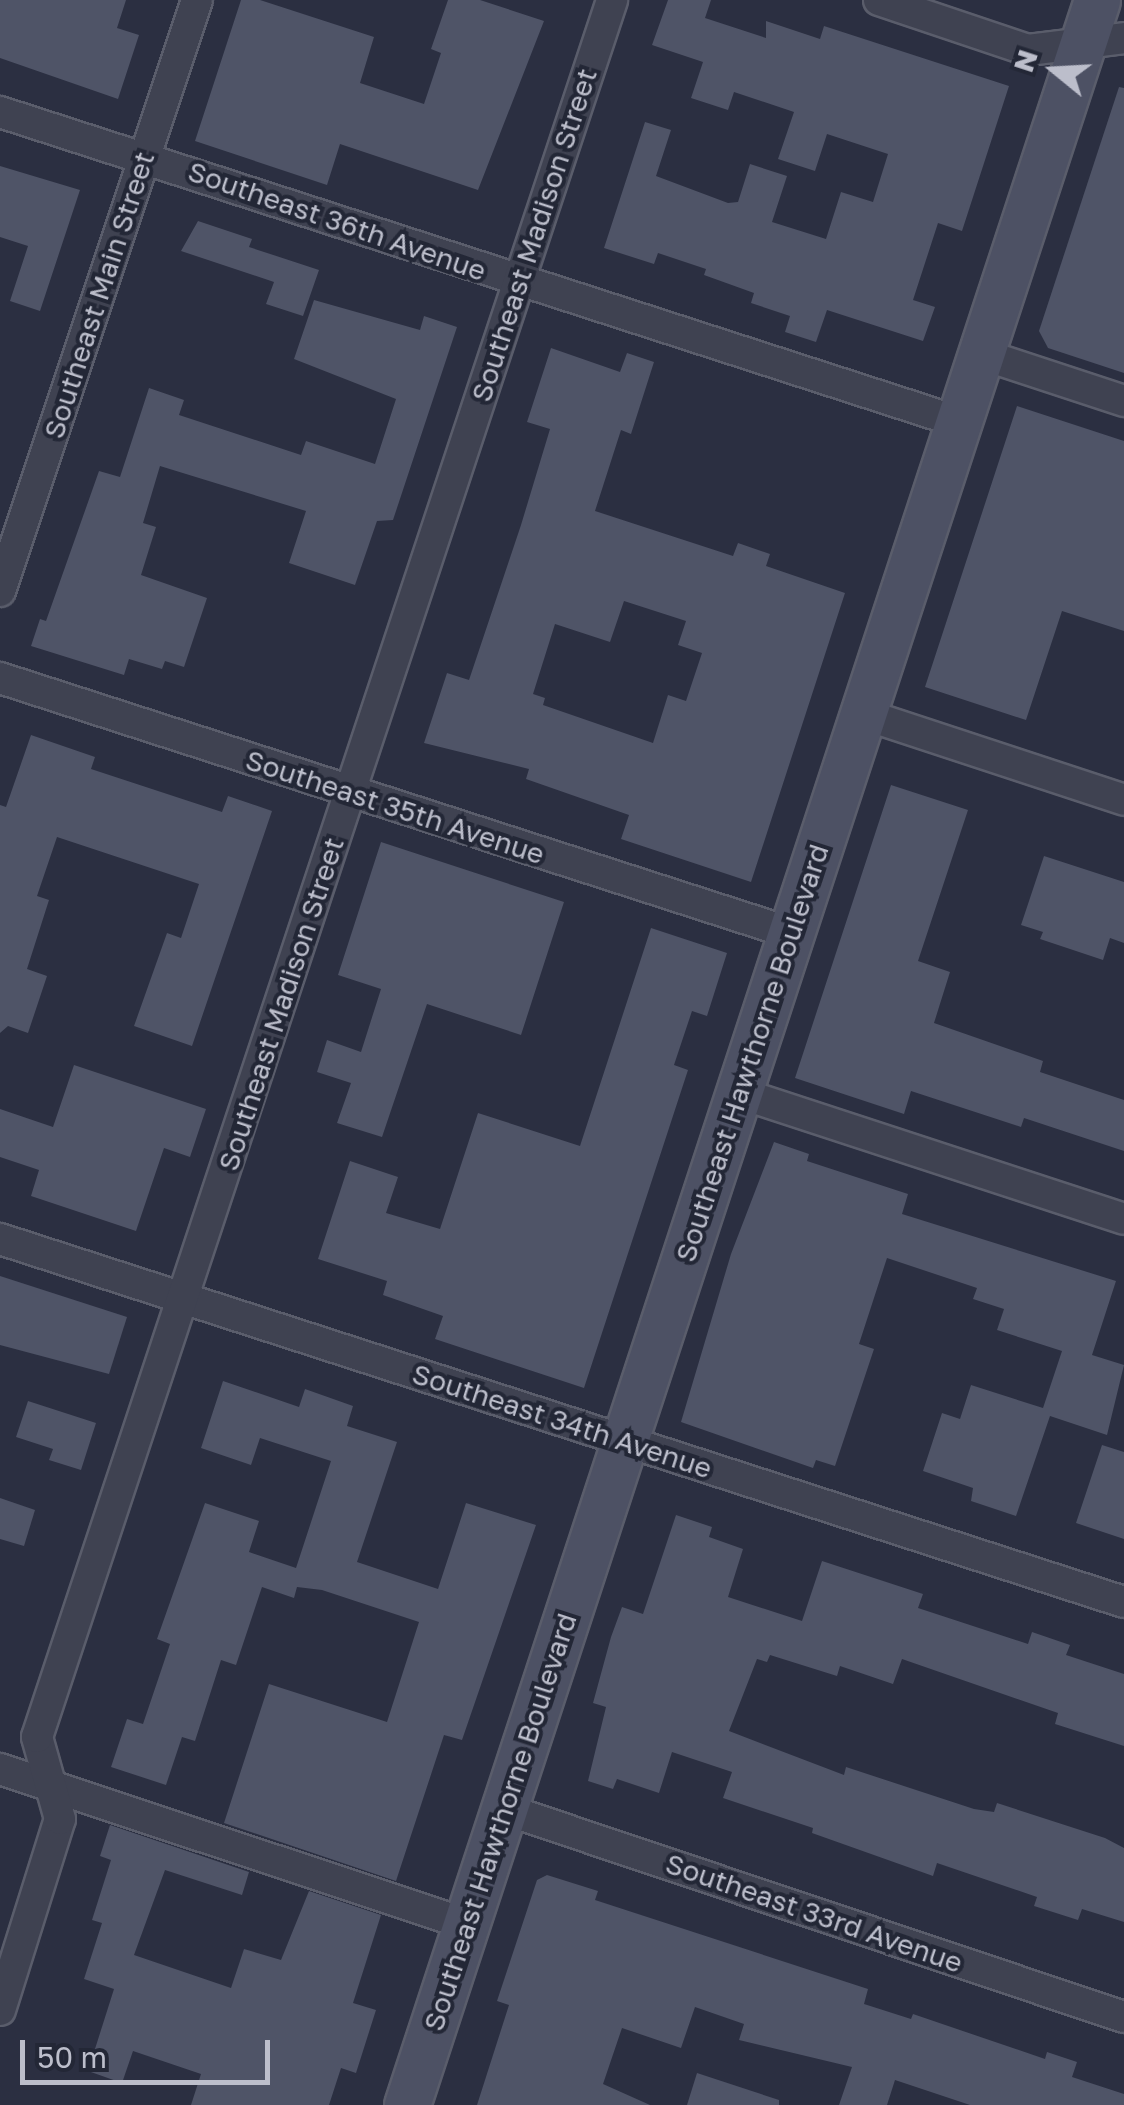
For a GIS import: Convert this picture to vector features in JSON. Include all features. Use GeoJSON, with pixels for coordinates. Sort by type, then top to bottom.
{"type":"FeatureCollection","features":[{"type":"Feature","properties":{"kind":"main road","name":"Southeast Hawthorne Boulevard"},"geometry":{"type":"LineString","coordinates":[[407,2105],[981,354],[1101,27]]}},
{"type":"Feature","properties":{"kind":"street","name":"Southeast Main Street"},"geometry":{"type":"LineString","coordinates":[[0,591],[197,0]]}},
{"type":"Feature","properties":{"kind":"street","name":"Southeast Madison Street"},"geometry":{"type":"LineString","coordinates":[[0,2010],[58,1832],[37,1738],[612,0]]}},
{"type":"Feature","properties":{"kind":"street"},"geometry":{"type":"LineString","coordinates":[[879,0],[1028,50],[1101,27]]}},
{"type":"Feature","properties":{"kind":"street","name":"Southeast 36th Avenue"},"geometry":{"type":"LineString","coordinates":[[0,112],[959,422]]}},
{"type":"Feature","properties":{"kind":"street"},"geometry":{"type":"LineString","coordinates":[[981,354],[1124,401]]}},
{"type":"Feature","properties":{"kind":"street","name":"Southeast 35th Avenue"},"geometry":{"type":"LineString","coordinates":[[0,678],[350,794],[791,933]]}},
{"type":"Feature","properties":{"kind":"street"},"geometry":{"type":"LineString","coordinates":[[864,714],[1124,800]]}},
{"type":"Feature","properties":{"kind":"street"},"geometry":{"type":"LineString","coordinates":[[738,1093],[1124,1219]]}},
{"type":"Feature","properties":{"kind":"street","name":"Southeast 34th Avenue"},"geometry":{"type":"LineString","coordinates":[[0,1239],[1124,1602]]}},
{"type":"Feature","properties":{"kind":"street"},"geometry":{"type":"LineString","coordinates":[[0,1769],[467,1924]]}},
{"type":"Feature","properties":{"kind":"street","name":"Southeast 33rd Avenue"},"geometry":{"type":"LineString","coordinates":[[504,1810],[1124,2017]]}},
{"type":"Feature","properties":{"kind":"building"},"geometry":{"type":"Polygon","coordinates":[[[0,0],[126,0],[117,28],[139,35],[118,99],[0,58],[0,0]]]}},
{"type":"Feature","properties":{"kind":"building"},"geometry":{"type":"Polygon","coordinates":[[[241,0],[260,0],[374,37],[360,83],[424,104],[441,53],[431,49],[448,0],[480,0],[544,21],[478,190],[340,144],[327,185],[195,141],[241,0]]]}},
{"type":"Feature","properties":{"kind":"building"},"geometry":{"type":"Polygon","coordinates":[[[668,0],[711,0],[705,18],[766,38],[766,21],[820,39],[824,26],[1009,86],[962,231],[938,223],[913,300],[935,307],[923,341],[827,310],[816,342],[785,332],[790,316],[751,303],[754,293],[704,275],[706,269],[658,253],[654,264],[604,248],[645,122],[671,130],[656,176],[728,203],[738,202],[750,164],[787,176],[772,222],[826,239],[841,192],[873,202],[888,154],[827,134],[815,171],[778,159],[794,112],[734,92],[728,110],[691,98],[703,62],[652,45],[668,0]]]}},
{"type":"Feature","properties":{"kind":"building"},"geometry":{"type":"Polygon","coordinates":[[[1119,87],[1124,88],[1124,373],[1048,348],[1039,331],[1119,87]]]}},
{"type":"Feature","properties":{"kind":"building"},"geometry":{"type":"Polygon","coordinates":[[[0,166],[80,190],[40,311],[10,301],[28,246],[0,237],[0,166]]]}},
{"type":"Feature","properties":{"kind":"building"},"geometry":{"type":"Polygon","coordinates":[[[198,221],[252,239],[249,247],[319,270],[303,316],[266,304],[274,282],[181,251],[198,221]]]}},
{"type":"Feature","properties":{"kind":"building"},"geometry":{"type":"Polygon","coordinates":[[[314,300],[420,330],[424,316],[457,327],[393,520],[377,521],[355,585],[289,563],[306,511],[160,466],[143,523],[156,527],[141,575],[207,598],[184,667],[165,661],[162,669],[129,659],[124,675],[31,646],[40,619],[46,621],[99,471],[120,477],[149,388],[184,400],[179,415],[301,455],[306,441],[375,464],[396,399],[294,359],[314,300]]]}},
{"type":"Feature","properties":{"kind":"building"},"geometry":{"type":"Polygon","coordinates":[[[551,348],[620,372],[627,353],[654,362],[631,434],[621,430],[595,511],[733,556],[738,543],[770,554],[766,566],[845,593],[751,882],[621,839],[629,815],[526,779],[529,769],[424,743],[447,673],[469,680],[521,525],[550,429],[527,422],[551,348]],[[624,601],[610,642],[555,624],[533,694],[545,698],[543,705],[653,743],[668,695],[686,701],[702,653],[678,645],[686,621],[624,601]]]}},
{"type":"Feature","properties":{"kind":"building"},"geometry":{"type":"Polygon","coordinates":[[[1017,406],[1124,441],[1124,631],[1062,611],[1026,720],[925,687],[1017,406]]]}},
{"type":"Feature","properties":{"kind":"building"},"geometry":{"type":"Polygon","coordinates":[[[31,735],[95,757],[91,769],[222,812],[228,796],[272,811],[192,1046],[134,1026],[167,933],[181,938],[199,884],[57,837],[37,896],[49,900],[27,969],[47,976],[28,1033],[8,1026],[0,1033],[0,805],[6,807],[31,735]]]}},
{"type":"Feature","properties":{"kind":"building"},"geometry":{"type":"Polygon","coordinates":[[[891,785],[968,810],[918,961],[950,972],[934,1023],[1043,1061],[1040,1072],[1124,1100],[1124,1151],[1024,1118],[1021,1127],[911,1091],[904,1114],[795,1078],[891,785]]]}},
{"type":"Feature","properties":{"kind":"building"},"geometry":{"type":"Polygon","coordinates":[[[381,842],[564,902],[521,1035],[427,1004],[382,1137],[337,1123],[351,1083],[317,1072],[327,1040],[361,1052],[381,989],[338,975],[381,842]]]}},
{"type":"Feature","properties":{"kind":"building"},"geometry":{"type":"Polygon","coordinates":[[[1044,856],[1124,882],[1124,943],[1110,938],[1103,960],[1040,939],[1043,932],[1021,925],[1044,856]]]}},
{"type":"Feature","properties":{"kind":"building"},"geometry":{"type":"Polygon","coordinates":[[[651,928],[727,953],[707,1016],[692,1011],[674,1065],[688,1070],[584,1388],[435,1339],[443,1316],[383,1295],[387,1281],[318,1259],[350,1161],[398,1177],[386,1213],[440,1229],[478,1113],[580,1146],[651,928]]]}},
{"type":"Feature","properties":{"kind":"building"},"geometry":{"type":"Polygon","coordinates":[[[74,1065],[206,1109],[190,1157],[164,1148],[136,1231],[31,1196],[39,1170],[0,1157],[0,1109],[53,1127],[74,1065]]]}},
{"type":"Feature","properties":{"kind":"building"},"geometry":{"type":"Polygon","coordinates":[[[774,1142],[809,1154],[807,1161],[908,1194],[902,1214],[1116,1281],[1092,1355],[1124,1365],[1107,1435],[1050,1416],[1016,1516],[971,1501],[973,1488],[923,1471],[942,1413],[960,1419],[971,1385],[1043,1408],[1062,1351],[997,1330],[1004,1309],[973,1299],[977,1288],[887,1258],[859,1344],[874,1349],[835,1466],[816,1460],[813,1468],[681,1422],[731,1254],[774,1142]]]}},
{"type":"Feature","properties":{"kind":"building"},"geometry":{"type":"Polygon","coordinates":[[[0,1276],[127,1317],[109,1374],[0,1345],[0,1276]]]}},
{"type":"Feature","properties":{"kind":"building"},"geometry":{"type":"Polygon","coordinates":[[[223,1381],[299,1407],[305,1389],[353,1406],[347,1426],[397,1442],[357,1562],[438,1589],[466,1503],[536,1525],[462,1740],[444,1735],[396,1881],[224,1823],[269,1684],[387,1722],[419,1622],[322,1590],[297,1587],[294,1598],[262,1587],[236,1665],[221,1660],[195,1741],[182,1737],[166,1785],[111,1767],[127,1719],[143,1724],[170,1644],[157,1639],[205,1503],[259,1521],[249,1552],[296,1568],[331,1461],[260,1438],[251,1465],[201,1448],[223,1381]]]}},
{"type":"Feature","properties":{"kind":"building"},"geometry":{"type":"Polygon","coordinates":[[[28,1401],[96,1423],[81,1470],[49,1460],[53,1449],[16,1437],[28,1401]]]}},
{"type":"Feature","properties":{"kind":"building"},"geometry":{"type":"Polygon","coordinates":[[[1102,1445],[1124,1452],[1124,1539],[1076,1523],[1102,1445]]]}},
{"type":"Feature","properties":{"kind":"building"},"geometry":{"type":"Polygon","coordinates":[[[0,1498],[35,1510],[24,1546],[0,1539],[0,1498]]]}},
{"type":"Feature","properties":{"kind":"building"},"geometry":{"type":"Polygon","coordinates":[[[676,1515],[712,1527],[709,1537],[743,1549],[728,1597],[802,1621],[822,1561],[923,1594],[918,1608],[1028,1644],[1032,1632],[1070,1645],[1066,1655],[1124,1674],[1124,1746],[1055,1724],[1058,1713],[902,1659],[893,1684],[840,1666],[837,1676],[770,1655],[767,1662],[757,1659],[729,1731],[844,1775],[846,1767],[974,1809],[994,1812],[997,1803],[1105,1838],[1124,1848],[1124,1922],[1082,1909],[1078,1920],[1034,1906],[1037,1897],[937,1863],[933,1876],[812,1833],[813,1828],[723,1798],[732,1772],[672,1752],[659,1793],[617,1779],[613,1789],[588,1781],[606,1707],[593,1703],[611,1637],[622,1607],[643,1614],[676,1515]]]}},
{"type":"Feature","properties":{"kind":"building"},"geometry":{"type":"Polygon","coordinates":[[[110,1825],[249,1872],[242,1895],[165,1870],[134,1955],[231,1988],[244,1949],[281,1960],[309,1891],[381,1915],[353,2003],[376,2010],[356,2073],[341,2068],[329,2105],[191,2105],[201,2074],[133,2051],[122,2083],[88,2071],[114,1989],[84,1979],[102,1923],[92,1920],[111,1860],[100,1856],[110,1825]]]}},
{"type":"Feature","properties":{"kind":"building"},"geometry":{"type":"Polygon","coordinates":[[[547,1875],[598,1891],[595,1900],[868,1989],[864,2004],[911,2019],[913,2014],[1045,2059],[1047,2052],[1077,2062],[1072,2077],[1124,2094],[1124,2105],[970,2105],[895,2080],[887,2105],[839,2105],[852,2067],[739,2040],[744,2024],[695,2007],[681,2048],[622,2028],[603,2084],[650,2105],[477,2105],[509,2005],[497,2001],[537,1880],[547,1875]]]}},
{"type":"Feature","properties":{"kind":"building"},"geometry":{"type":"Polygon","coordinates":[[[697,2073],[779,2100],[779,2105],[687,2105],[697,2073]]]}}]}
